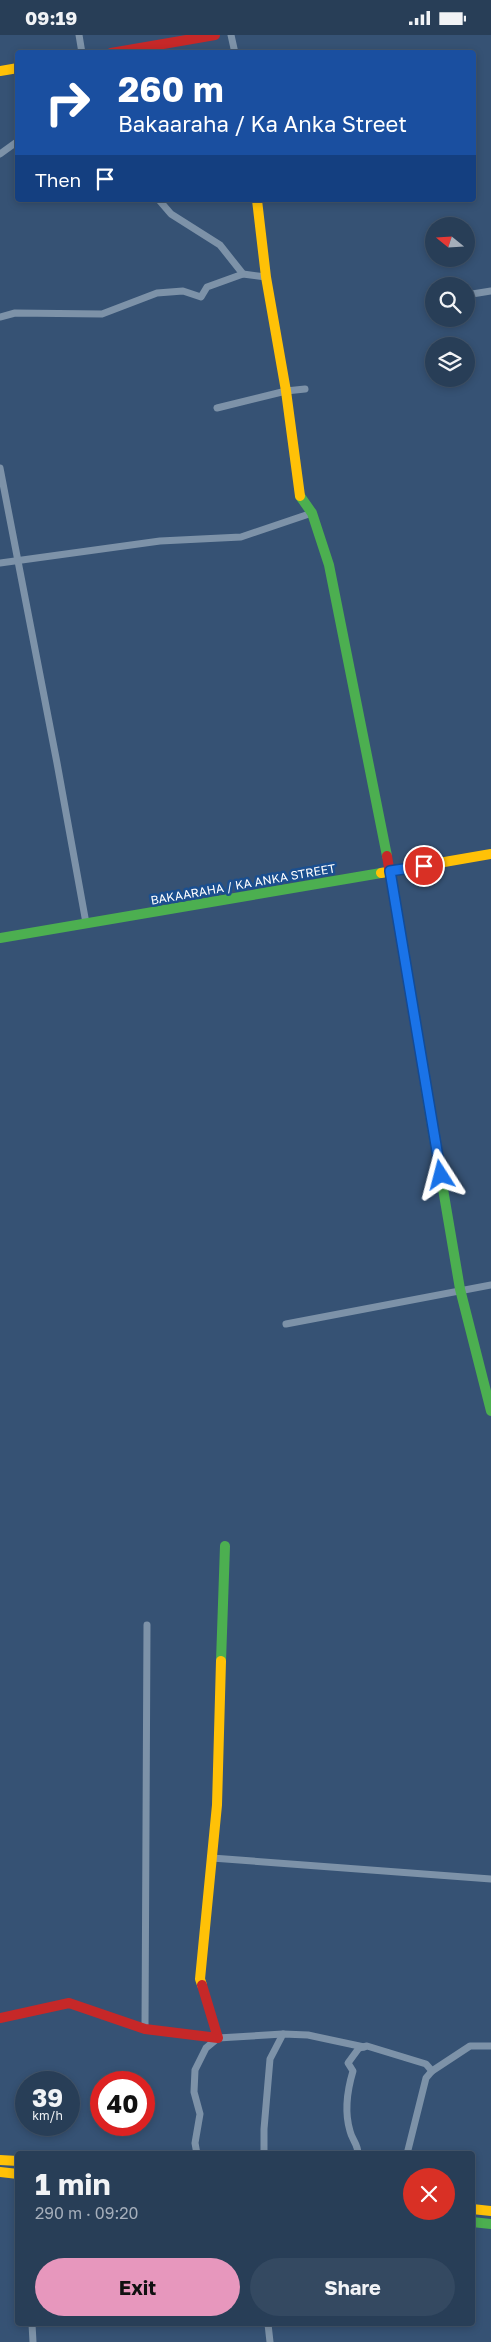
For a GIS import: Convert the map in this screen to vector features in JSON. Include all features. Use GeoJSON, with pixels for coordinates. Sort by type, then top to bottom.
{"type":"FeatureCollection","features":[{"type":"Feature","properties":{"kind":"street"},"geometry":{"type":"LineString","coordinates":[[79,35],[82,50]]}},
{"type":"Feature","properties":{"kind":"street"},"geometry":{"type":"LineString","coordinates":[[128,50],[215,35]]}},
{"type":"Feature","properties":{"kind":"street"},"geometry":{"type":"LineString","coordinates":[[231,35],[234,50]]}},
{"type":"Feature","properties":{"kind":"street"},"geometry":{"type":"LineString","coordinates":[[0,71],[15,69]]}},
{"type":"Feature","properties":{"kind":"street"},"geometry":{"type":"LineString","coordinates":[[0,154],[15,143]]}},
{"type":"Feature","properties":{"kind":"street"},"geometry":{"type":"LineString","coordinates":[[162,202],[171,214],[220,245],[243,274]]}},
{"type":"Feature","properties":{"kind":"street"},"geometry":{"type":"LineString","coordinates":[[257,202],[266,277],[286,391],[299,495],[312,513],[329,565],[390,871],[460,1289],[491,1411]]}},
{"type":"Feature","properties":{"kind":"street"},"geometry":{"type":"LineString","coordinates":[[0,317],[15,313],[102,314],[157,293],[183,291],[201,297],[207,287],[243,274],[266,277]]}},
{"type":"Feature","properties":{"kind":"street"},"geometry":{"type":"LineString","coordinates":[[475,294],[491,291]]}},
{"type":"Feature","properties":{"kind":"street"},"geometry":{"type":"LineString","coordinates":[[217,408],[286,391],[305,389]]}},
{"type":"Feature","properties":{"kind":"street"},"geometry":{"type":"LineString","coordinates":[[0,468],[58,763],[86,923]]}},
{"type":"Feature","properties":{"kind":"street"},"geometry":{"type":"LineString","coordinates":[[0,563],[160,541],[241,537],[312,513]]}},
{"type":"Feature","properties":{"kind":"street","name":"BAKAARAHA / KA ANKA STREET"},"geometry":{"type":"LineString","coordinates":[[0,938],[491,854]]}},
{"type":"Feature","properties":{"kind":"street"},"geometry":{"type":"LineString","coordinates":[[286,1324],[460,1289],[491,1285]]}},
{"type":"Feature","properties":{"kind":"street"},"geometry":{"type":"LineString","coordinates":[[218,2038],[200,1979],[217,1805],[225,1546]]}},
{"type":"Feature","properties":{"kind":"street"},"geometry":{"type":"LineString","coordinates":[[145,2029],[147,1625]]}},
{"type":"Feature","properties":{"kind":"street"},"geometry":{"type":"LineString","coordinates":[[212,1858],[491,1879]]}},
{"type":"Feature","properties":{"kind":"street"},"geometry":{"type":"LineString","coordinates":[[0,2018],[68,2003],[145,2029],[218,2038],[283,2033],[308,2035],[364,2047],[426,2064],[432,2071]]}},
{"type":"Feature","properties":{"kind":"street"},"geometry":{"type":"LineString","coordinates":[[264,2151],[270,2059],[283,2033]]}},
{"type":"Feature","properties":{"kind":"street"},"geometry":{"type":"LineString","coordinates":[[196,2151],[195,2143],[200,2114],[194,2092],[195,2070],[206,2048],[218,2038]]}},
{"type":"Feature","properties":{"kind":"street"},"geometry":{"type":"LineString","coordinates":[[408,2151],[426,2078],[432,2071],[470,2046],[491,2046]]}},
{"type":"Feature","properties":{"kind":"street"},"geometry":{"type":"LineString","coordinates":[[358,2151],[350,2131],[346,2093],[353,2071],[348,2063],[358,2048],[364,2047]]}},
{"type":"Feature","properties":{"kind":"street"},"geometry":{"type":"LineString","coordinates":[[0,2160],[15,2161]]}},
{"type":"Feature","properties":{"kind":"street"},"geometry":{"type":"LineString","coordinates":[[0,2172],[15,2175]]}},
{"type":"Feature","properties":{"kind":"street"},"geometry":{"type":"LineString","coordinates":[[475,2209],[491,2211]]}},
{"type":"Feature","properties":{"kind":"street"},"geometry":{"type":"LineString","coordinates":[[475,2222],[491,2224]]}},
{"type":"Feature","properties":{"kind":"street"},"geometry":{"type":"LineString","coordinates":[[32,2326],[33,2342]]}},
{"type":"Feature","properties":{"kind":"street"},"geometry":{"type":"LineString","coordinates":[[268,2326],[270,2342]]}},
{"type":"Feature","properties":{"kind":"traffic: fast"},"geometry":{"type":"LineString","coordinates":[[300,496],[312,513],[329,565],[387,856]]}},
{"type":"Feature","properties":{"kind":"traffic: fast"},"geometry":{"type":"LineString","coordinates":[[0,938],[381,873]]}},
{"type":"Feature","properties":{"kind":"traffic: fast"},"geometry":{"type":"LineString","coordinates":[[425,1083],[460,1289],[491,1411]]}},
{"type":"Feature","properties":{"kind":"traffic: fast"},"geometry":{"type":"LineString","coordinates":[[221,1661],[225,1546]]}},
{"type":"Feature","properties":{"kind":"traffic: fast"},"geometry":{"type":"LineString","coordinates":[[475,2222],[491,2224]]}},
{"type":"Feature","properties":{"kind":"traffic: slow"},"geometry":{"type":"LineString","coordinates":[[0,71],[15,68]]}},
{"type":"Feature","properties":{"kind":"traffic: slow"},"geometry":{"type":"LineString","coordinates":[[257,202],[266,277],[286,391],[300,496]]}},
{"type":"Feature","properties":{"kind":"traffic: slow"},"geometry":{"type":"LineString","coordinates":[[381,873],[491,854]]}},
{"type":"Feature","properties":{"kind":"traffic: slow"},"geometry":{"type":"LineString","coordinates":[[202,1985],[200,1979],[217,1805],[221,1661]]}},
{"type":"Feature","properties":{"kind":"traffic: slow"},"geometry":{"type":"LineString","coordinates":[[0,2160],[15,2161]]}},
{"type":"Feature","properties":{"kind":"traffic: slow"},"geometry":{"type":"LineString","coordinates":[[0,2172],[15,2174]]}},
{"type":"Feature","properties":{"kind":"traffic: slow"},"geometry":{"type":"LineString","coordinates":[[475,2209],[491,2211]]}},
{"type":"Feature","properties":{"kind":"traffic: jam"},"geometry":{"type":"LineString","coordinates":[[128,50],[215,35]]}},
{"type":"Feature","properties":{"kind":"traffic: jam"},"geometry":{"type":"LineString","coordinates":[[387,856],[425,1083]]}},
{"type":"Feature","properties":{"kind":"traffic: jam"},"geometry":{"type":"LineString","coordinates":[[0,2018],[69,2003],[145,2029],[218,2038],[202,1985]]}},
{"type":"Feature","properties":{"kind":"route"},"geometry":{"type":"LineString","coordinates":[[424,866],[390,871],[441,1175]]}}]}
